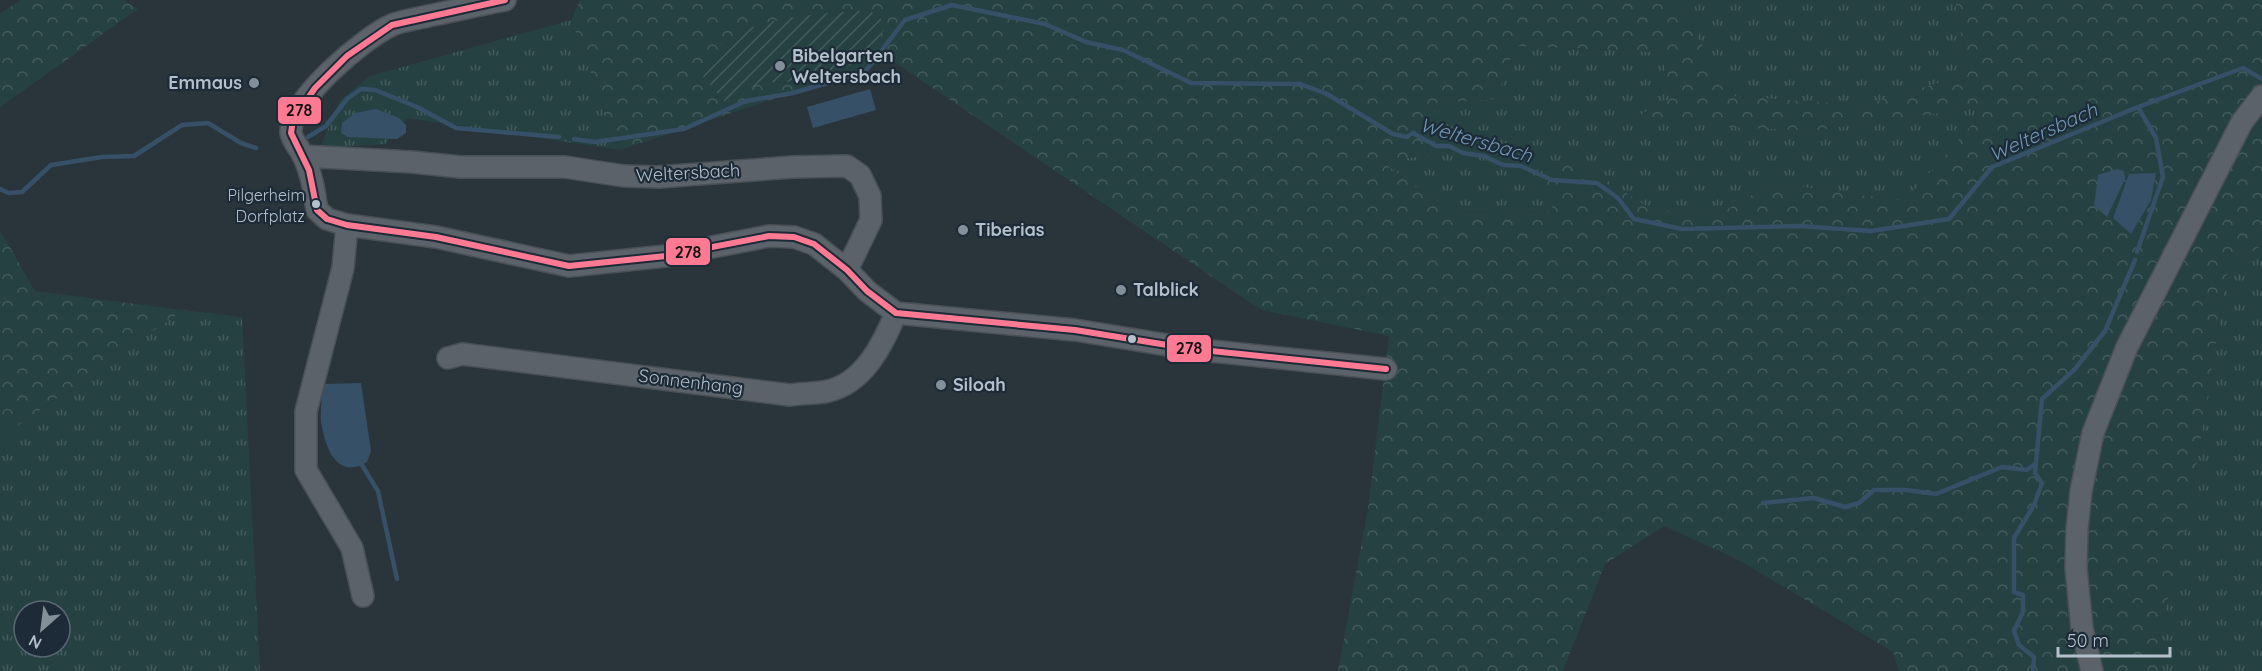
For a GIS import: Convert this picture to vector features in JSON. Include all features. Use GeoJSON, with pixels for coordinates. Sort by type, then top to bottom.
{"type":"FeatureCollection","features":[{"type":"Feature","properties":{"kind":"street"},"geometry":{"type":"LineString","coordinates":[[505,0],[394,24],[373,36],[314,88],[302,103],[293,120],[291,134],[312,178],[316,210],[327,219],[347,225],[436,237],[568,266],[666,256],[769,236],[794,237],[814,244],[847,270],[867,291],[896,313],[1075,330],[1192,349],[1386,369]]}},
{"type":"Feature","properties":{"kind":"street"},"geometry":{"type":"LineString","coordinates":[[2092,671],[2082,628],[2076,568],[2081,491],[2093,433],[2132,337],[2242,122],[2262,96]]}},
{"type":"Feature","properties":{"kind":"street","name":"Weltersbach"},"geometry":{"type":"LineString","coordinates":[[303,156],[460,167],[565,167],[624,176],[659,177],[793,167],[847,166],[860,175],[870,196],[871,220],[847,270]]}},
{"type":"Feature","properties":{"kind":"street"},"geometry":{"type":"LineString","coordinates":[[347,225],[343,268],[306,411],[306,470],[352,548],[363,596]]}},
{"type":"Feature","properties":{"kind":"street","name":"Sonnenhang"},"geometry":{"type":"LineString","coordinates":[[448,358],[462,354],[790,395],[829,391],[846,383],[868,366],[896,313]]}},
{"type":"Feature","properties":{"kind":"green space"},"geometry":{"type":"Polygon","coordinates":[[[21,0],[123,0],[138,9],[0,107],[0,13],[21,0]]]}},
{"type":"Feature","properties":{"kind":"green space"},"geometry":{"type":"Polygon","coordinates":[[[580,0],[1678,0],[1730,96],[1865,105],[1968,74],[1955,0],[2262,0],[2262,245],[2228,267],[2191,499],[2155,654],[2159,671],[1899,671],[1893,652],[1735,558],[1664,526],[1605,564],[1563,671],[1338,671],[1368,508],[1389,336],[1261,310],[891,60],[620,150],[571,20],[580,0]],[[869,10],[801,16],[745,29],[764,81],[780,83],[829,76],[870,55],[869,10]],[[1515,46],[1496,99],[1435,103],[1428,156],[1380,160],[1450,213],[1555,211],[1533,181],[1571,156],[1650,209],[1716,216],[1772,183],[1905,201],[1976,120],[1975,108],[1811,131],[1628,122],[1673,97],[1660,52],[1515,46]]]}},
{"type":"Feature","properties":{"kind":"green space"},"geometry":{"type":"Polygon","coordinates":[[[1678,0],[1955,0],[1968,74],[1865,105],[1729,96],[1678,0]]]}},
{"type":"Feature","properties":{"kind":"green space","name":"Bibelgarten Weltersbach"},"geometry":{"type":"Polygon","coordinates":[[[869,10],[887,24],[870,55],[829,76],[779,83],[764,81],[725,102],[703,77],[722,44],[752,27],[791,18],[869,10]]]}},
{"type":"Feature","properties":{"kind":"green space"},"geometry":{"type":"Polygon","coordinates":[[[571,20],[620,150],[407,118],[385,144],[320,148],[340,100],[370,76],[571,20]]]}},
{"type":"Feature","properties":{"kind":"green space"},"geometry":{"type":"Polygon","coordinates":[[[1515,46],[1660,52],[1673,97],[1630,121],[1811,131],[1975,108],[1976,121],[1905,201],[1772,183],[1716,216],[1650,209],[1571,156],[1556,211],[1450,213],[1380,160],[1428,156],[1435,103],[1496,99],[1515,46]]]}},
{"type":"Feature","properties":{"kind":"green space"},"geometry":{"type":"Polygon","coordinates":[[[0,230],[35,291],[183,310],[0,438],[0,230]]]}},
{"type":"Feature","properties":{"kind":"green space"},"geometry":{"type":"Polygon","coordinates":[[[2262,245],[2262,671],[2159,671],[2155,654],[2191,499],[2228,267],[2262,245]]]}},
{"type":"Feature","properties":{"kind":"green space"},"geometry":{"type":"Polygon","coordinates":[[[183,310],[242,317],[260,671],[0,671],[0,438],[183,310]]]}},
{"type":"Feature","properties":{"kind":"water"},"geometry":{"type":"Polygon","coordinates":[[[870,89],[876,110],[813,128],[807,107],[870,89]]]}},
{"type":"Feature","properties":{"kind":"water"},"geometry":{"type":"Polygon","coordinates":[[[376,109],[399,118],[406,125],[406,133],[397,139],[348,137],[341,133],[342,123],[355,113],[376,109]]]}},
{"type":"Feature","properties":{"kind":"water"},"geometry":{"type":"Polygon","coordinates":[[[2117,169],[2124,171],[2125,179],[2107,217],[2094,206],[2098,175],[2117,169]]]}},
{"type":"Feature","properties":{"kind":"water"},"geometry":{"type":"Polygon","coordinates":[[[2156,173],[2151,200],[2131,234],[2113,218],[2129,174],[2156,173]]]}},
{"type":"Feature","properties":{"kind":"water"},"geometry":{"type":"Polygon","coordinates":[[[361,383],[371,451],[367,462],[356,467],[347,467],[334,458],[323,431],[321,403],[323,384],[361,383]]]}},
{"type":"Feature","properties":{"kind":"waterway","name":"Weltersbach"},"geometry":{"type":"LineString","coordinates":[[574,139],[595,142],[684,129],[746,101],[793,93],[865,72],[905,20],[952,5],[1045,24],[1086,42],[1123,50],[1191,83],[1300,84],[1327,94],[1393,134],[1407,137],[1413,133],[1436,146],[1449,146],[1463,153],[1484,156],[1503,165],[1521,166],[1552,180],[1597,183],[1618,198],[1634,219],[1682,229],[1800,226],[1871,231],[1949,219],[1992,167],[2138,107],[2243,68],[2262,79]]}},
{"type":"Feature","properties":{"kind":"waterway","name":"Weltersbach"},"geometry":{"type":"LineString","coordinates":[[308,137],[326,126],[347,99],[361,89],[375,90],[417,107],[456,128],[559,137]]}},
{"type":"Feature","properties":{"kind":"waterway"},"geometry":{"type":"LineString","coordinates":[[2137,252],[2163,177],[2156,138],[2138,107]]}},
{"type":"Feature","properties":{"kind":"waterway","name":"Weltersbach"},"geometry":{"type":"LineString","coordinates":[[0,189],[9,193],[22,192],[51,165],[102,157],[134,156],[182,125],[208,123],[241,143],[256,148]]}},
{"type":"Feature","properties":{"kind":"waterway"},"geometry":{"type":"LineString","coordinates":[[2033,671],[2034,657],[2019,645],[2014,631],[2023,612],[2023,595],[2014,592],[2014,538],[2034,505],[2042,483],[2035,473],[2042,399],[2075,369],[2105,331],[2135,260]]}},
{"type":"Feature","properties":{"kind":"waterway"},"geometry":{"type":"LineString","coordinates":[[1763,503],[1814,498],[1845,507],[1859,503],[1874,490],[1906,490],[1936,494],[2002,467],[2027,470],[2036,463]]}},
{"type":"Feature","properties":{"kind":"waterway"},"geometry":{"type":"LineString","coordinates":[[362,465],[378,491],[397,579]]}},
{"type":"Feature","properties":{"kind":"transit line","name":"278"},"geometry":{"type":"LineString","coordinates":[[505,0],[392,25],[347,56],[315,88],[293,120],[291,133],[309,170],[317,210],[327,219],[347,225],[436,237],[569,266],[666,256],[769,236],[794,237],[814,244],[847,270],[867,291],[896,313],[1075,330],[1192,349],[1386,369]]}},
{"type":"Feature","properties":{"kind":"place","name":"Bibelgarten Weltersbach"},"geometry":{"type":"Point","coordinates":[780,66]}},
{"type":"Feature","properties":{"kind":"place","name":"Emmaus"},"geometry":{"type":"Point","coordinates":[254,83]}},
{"type":"Feature","properties":{"kind":"place","name":"Pilgerheim Dorfplatz"},"geometry":{"type":"Point","coordinates":[316,204]}},
{"type":"Feature","properties":{"kind":"place","name":"Tiberias"},"geometry":{"type":"Point","coordinates":[963,230]}},
{"type":"Feature","properties":{"kind":"place","name":"Talblick"},"geometry":{"type":"Point","coordinates":[1121,290]}},
{"type":"Feature","properties":{"kind":"place","name":"Siloah"},"geometry":{"type":"Point","coordinates":[941,385]}}]}
